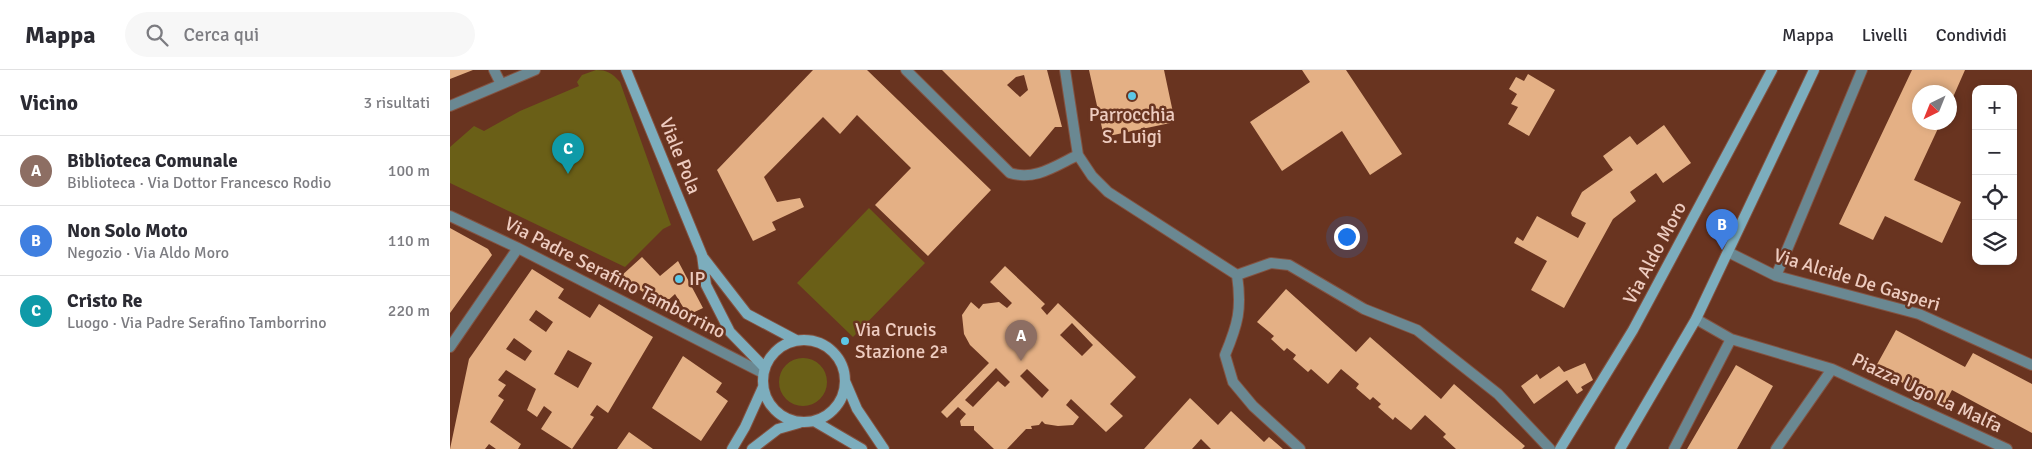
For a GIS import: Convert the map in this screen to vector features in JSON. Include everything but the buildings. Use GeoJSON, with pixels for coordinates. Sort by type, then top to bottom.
{"type":"FeatureCollection","features":[{"type":"Feature","properties":{"kind":"main road","name":"Viale Pola"},"geometry":{"type":"LineString","coordinates":[[626,70],[702,255],[706,285],[730,332],[763,370]]}},
{"type":"Feature","properties":{"kind":"main road","name":"Via Aldo Moro"},"geometry":{"type":"LineString","coordinates":[[1560,449],[1633,330],[1772,70]]}},
{"type":"Feature","properties":{"kind":"main road"},"geometry":{"type":"LineString","coordinates":[[1620,449],[1696,319],[1814,70]]}},
{"type":"Feature","properties":{"kind":"main road","name":"Viale Pola"},"geometry":{"type":"LineString","coordinates":[[702,255],[747,314],[796,340]]}},
{"type":"Feature","properties":{"kind":"main road"},"geometry":{"type":"LineString","coordinates":[[802,423],[788,419],[776,412],[767,401],[763,387],[763,370],[776,349],[796,340],[810,339],[824,345],[835,354],[843,366],[845,381],[857,409],[884,449]]}},
{"type":"Feature","properties":{"kind":"main road"},"geometry":{"type":"LineString","coordinates":[[752,449],[778,429],[814,421],[826,416],[836,406],[843,394],[845,381]]}},
{"type":"Feature","properties":{"kind":"main road"},"geometry":{"type":"LineString","coordinates":[[732,449],[745,427],[763,387]]}},
{"type":"Feature","properties":{"kind":"main road"},"geometry":{"type":"LineString","coordinates":[[814,421],[862,449]]}},
{"type":"Feature","properties":{"kind":"street"},"geometry":{"type":"LineString","coordinates":[[494,70],[501,84]]}},
{"type":"Feature","properties":{"kind":"street"},"geometry":{"type":"LineString","coordinates":[[452,107],[535,70]]}},
{"type":"Feature","properties":{"kind":"street"},"geometry":{"type":"LineString","coordinates":[[906,70],[1010,173],[1021,176],[1037,175],[1078,156]]}},
{"type":"Feature","properties":{"kind":"street"},"geometry":{"type":"LineString","coordinates":[[1066,70],[1078,156],[1092,176],[1108,192],[1237,275]]}},
{"type":"Feature","properties":{"kind":"street"},"geometry":{"type":"LineString","coordinates":[[1776,276],[1862,70]]}},
{"type":"Feature","properties":{"kind":"street","name":"Via Padre Serafino Tamborrino"},"geometry":{"type":"LineString","coordinates":[[450,216],[763,370]]}},
{"type":"Feature","properties":{"kind":"street"},"geometry":{"type":"LineString","coordinates":[[450,348],[518,248]]}},
{"type":"Feature","properties":{"kind":"street","name":"Via Alcide De Gasperi"},"geometry":{"type":"LineString","coordinates":[[1728,252],[1776,276],[1919,314],[2032,365]]}},
{"type":"Feature","properties":{"kind":"street"},"geometry":{"type":"LineString","coordinates":[[1237,275],[1271,263],[1289,265],[1364,309],[1417,330],[1498,394],[1550,449]]}},
{"type":"Feature","properties":{"kind":"street"},"geometry":{"type":"LineString","coordinates":[[1237,275],[1240,300],[1236,328],[1225,355],[1233,382],[1253,406],[1300,449]]}},
{"type":"Feature","properties":{"kind":"street","name":"Piazza Ugo La Malfa"},"geometry":{"type":"LineString","coordinates":[[1696,319],[1731,339],[1832,369],[2007,449]]}},
{"type":"Feature","properties":{"kind":"street"},"geometry":{"type":"LineString","coordinates":[[1674,449],[1731,339]]}},
{"type":"Feature","properties":{"kind":"street","name":"Piazza Ugo La Malfa"},"geometry":{"type":"LineString","coordinates":[[1776,449],[1832,369]]}},
{"type":"Feature","properties":{"kind":"shaded area"},"geometry":{"type":"Polygon","coordinates":[[[596,70],[609,73],[620,82],[671,225],[663,229],[625,267],[450,183],[450,147],[474,126],[484,131],[520,111],[579,86],[577,82],[582,75],[596,70]]]}},
{"type":"Feature","properties":{"kind":"shaded area"},"geometry":{"type":"Polygon","coordinates":[[[869,208],[925,263],[853,337],[797,283],[869,208]]]}},
{"type":"Feature","properties":{"kind":"shaded area"},"geometry":{"type":"Polygon","coordinates":[[[798,358],[808,358],[820,365],[827,377],[827,387],[820,399],[808,406],[798,406],[790,402],[783,395],[779,387],[779,377],[783,369],[790,362],[798,358]]]}},
{"type":"Feature","properties":{"kind":"place","name":"Parrocchia S. Luigi"},"geometry":{"type":"Point","coordinates":[1132,96]}},
{"type":"Feature","properties":{"kind":"place","name":"Cristo Re"},"geometry":{"type":"Point","coordinates":[568,174]}},
{"type":"Feature","properties":{"kind":"place","name":"Non Solo Moto"},"geometry":{"type":"Point","coordinates":[1722,250]}},
{"type":"Feature","properties":{"kind":"place","name":"IP"},"geometry":{"type":"Point","coordinates":[679,279]}},
{"type":"Feature","properties":{"kind":"place","name":"Via Crucis Stazione 2ª"},"geometry":{"type":"Point","coordinates":[845,341]}},
{"type":"Feature","properties":{"kind":"place","name":"Biblioteca Comunale"},"geometry":{"type":"Point","coordinates":[1021,361]}}]}
